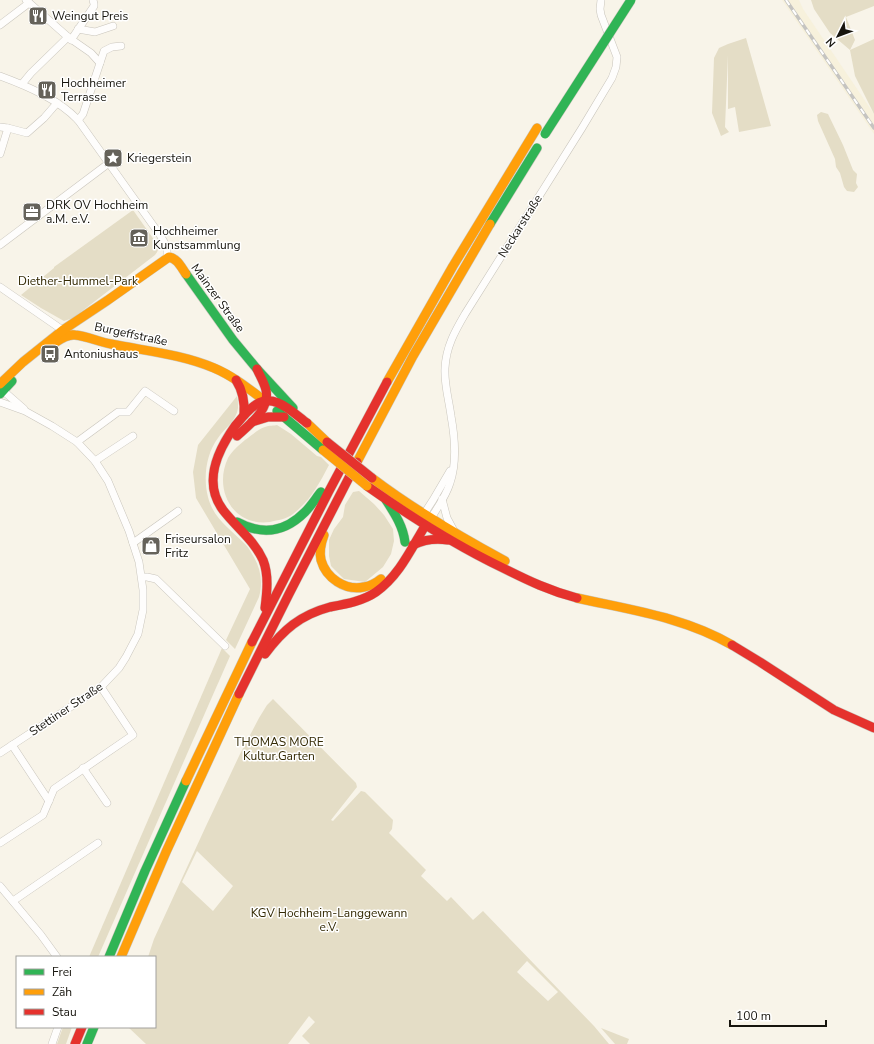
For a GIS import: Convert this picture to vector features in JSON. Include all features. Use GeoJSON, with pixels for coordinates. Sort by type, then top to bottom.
{"type":"FeatureCollection","features":[{"type":"Feature","properties":{"kind":"main road"},"geometry":{"type":"LineString","coordinates":[[121,956],[178,823],[242,687],[352,470],[414,355],[477,247],[545,134],[631,0]]}},
{"type":"Feature","properties":{"kind":"main road"},"geometry":{"type":"LineString","coordinates":[[598,34],[610,15]]}},
{"type":"Feature","properties":{"kind":"main road"},"geometry":{"type":"LineString","coordinates":[[109,956],[136,892],[190,772],[264,618],[343,463],[405,349],[539,125]]}},
{"type":"Feature","properties":{"kind":"main road"},"geometry":{"type":"LineString","coordinates":[[1,389],[63,333],[167,257]]}},
{"type":"Feature","properties":{"kind":"main road","name":"Mainzer Straße"},"geometry":{"type":"LineString","coordinates":[[167,257],[171,257],[178,262],[233,340],[257,369]]}},
{"type":"Feature","properties":{"kind":"main road"},"geometry":{"type":"LineString","coordinates":[[86,315],[81,322],[80,327],[88,338]]}},
{"type":"Feature","properties":{"kind":"main road","name":"Burgeffstraße"},"geometry":{"type":"LineString","coordinates":[[63,333],[77,334],[126,348],[170,354],[215,368],[246,386],[367,486],[448,540],[539,586],[559,593],[596,601]]}},
{"type":"Feature","properties":{"kind":"main road"},"geometry":{"type":"LineString","coordinates":[[219,454],[229,442],[252,422],[263,408],[266,394],[257,369]]}},
{"type":"Feature","properties":{"kind":"main road"},"geometry":{"type":"LineString","coordinates":[[257,369],[307,423],[327,442],[401,499],[456,534],[516,566],[596,601],[678,621],[724,640],[834,710],[874,728]]}},
{"type":"Feature","properties":{"kind":"main road"},"geometry":{"type":"LineString","coordinates":[[236,380],[244,396],[244,415]]}},
{"type":"Feature","properties":{"kind":"main road"},"geometry":{"type":"LineString","coordinates":[[264,618],[268,583],[264,563],[258,550],[219,504],[213,483],[214,468],[226,440],[244,415],[259,403],[265,401],[275,401],[307,423]]}},
{"type":"Feature","properties":{"kind":"main road"},"geometry":{"type":"LineString","coordinates":[[252,422],[268,417],[284,417]]}},
{"type":"Feature","properties":{"kind":"main road"},"geometry":{"type":"LineString","coordinates":[[228,516],[240,525],[254,530],[269,531],[284,527],[303,515],[343,463]]}},
{"type":"Feature","properties":{"kind":"main road"},"geometry":{"type":"LineString","coordinates":[[242,687],[280,634],[300,618],[315,611],[359,601],[377,592],[391,578],[401,565],[404,548],[404,532],[401,524],[386,500]]}},
{"type":"Feature","properties":{"kind":"main road"},"geometry":{"type":"LineString","coordinates":[[333,508],[322,541],[320,554],[327,572],[336,582],[354,588],[361,588],[378,582],[387,573],[427,516]]}},
{"type":"Feature","properties":{"kind":"main road"},"geometry":{"type":"LineString","coordinates":[[404,548],[429,539],[438,538],[448,540]]}},
{"type":"Feature","properties":{"kind":"main road"},"geometry":{"type":"LineString","coordinates":[[75,1044],[82,1028]]}},
{"type":"Feature","properties":{"kind":"main road"},"geometry":{"type":"LineString","coordinates":[[87,1044],[94,1028]]}},
{"type":"Feature","properties":{"kind":"street"},"geometry":{"type":"LineString","coordinates":[[22,84],[31,72],[78,29],[94,6],[93,0]]}},
{"type":"Feature","properties":{"kind":"street","name":"Neckarstraße"},"geometry":{"type":"LineString","coordinates":[[427,516],[442,499],[450,485],[454,470],[455,450],[452,417],[447,395],[445,368],[448,350],[456,329],[582,128],[612,78],[616,67],[617,56],[601,15],[601,0]]}},
{"type":"Feature","properties":{"kind":"street"},"geometry":{"type":"LineString","coordinates":[[0,25],[28,1],[69,38],[91,53],[100,63]]}},
{"type":"Feature","properties":{"kind":"street"},"geometry":{"type":"LineString","coordinates":[[78,29],[94,32],[113,26]]}},
{"type":"Feature","properties":{"kind":"street"},"geometry":{"type":"LineString","coordinates":[[78,120],[82,114],[104,51],[112,47],[121,46]]}},
{"type":"Feature","properties":{"kind":"street"},"geometry":{"type":"LineString","coordinates":[[0,76],[22,84],[57,103],[78,120],[166,244],[168,250],[167,257]]}},
{"type":"Feature","properties":{"kind":"street"},"geometry":{"type":"LineString","coordinates":[[0,127],[27,134],[57,103]]}},
{"type":"Feature","properties":{"kind":"street"},"geometry":{"type":"LineString","coordinates":[[0,154],[8,128]]}},
{"type":"Feature","properties":{"kind":"street"},"geometry":{"type":"LineString","coordinates":[[0,245],[109,163]]}},
{"type":"Feature","properties":{"kind":"street"},"geometry":{"type":"LineString","coordinates":[[0,287],[63,333]]}},
{"type":"Feature","properties":{"kind":"street","name":"Stettiner Straße"},"geometry":{"type":"LineString","coordinates":[[1,389],[25,411]]}},
{"type":"Feature","properties":{"kind":"street"},"geometry":{"type":"LineString","coordinates":[[77,442],[118,412],[128,412],[145,391],[174,411]]}},
{"type":"Feature","properties":{"kind":"street","name":"Stettiner Straße"},"geometry":{"type":"LineString","coordinates":[[0,402],[25,411],[47,423],[77,442],[95,461],[108,481],[126,524],[139,562],[143,590],[143,610],[138,634],[119,668],[101,687],[0,752]]}},
{"type":"Feature","properties":{"kind":"street"},"geometry":{"type":"LineString","coordinates":[[95,461],[133,436]]}},
{"type":"Feature","properties":{"kind":"street","name":"Neckarstraße"},"geometry":{"type":"LineString","coordinates":[[427,516],[454,462]]}},
{"type":"Feature","properties":{"kind":"street"},"geometry":{"type":"LineString","coordinates":[[442,499],[447,518],[456,534]]}},
{"type":"Feature","properties":{"kind":"street"},"geometry":{"type":"LineString","coordinates":[[133,543],[178,512]]}},
{"type":"Feature","properties":{"kind":"street"},"geometry":{"type":"LineString","coordinates":[[142,577],[156,579],[225,646]]}},
{"type":"Feature","properties":{"kind":"street"},"geometry":{"type":"LineString","coordinates":[[0,843],[43,815],[54,789],[133,735],[101,687]]}},
{"type":"Feature","properties":{"kind":"street"},"geometry":{"type":"LineString","coordinates":[[12,745],[49,801]]}},
{"type":"Feature","properties":{"kind":"street"},"geometry":{"type":"LineString","coordinates":[[83,768],[107,803]]}},
{"type":"Feature","properties":{"kind":"street"},"geometry":{"type":"LineString","coordinates":[[13,900],[98,843]]}},
{"type":"Feature","properties":{"kind":"street"},"geometry":{"type":"LineString","coordinates":[[0,886],[13,900],[56,956]]}},
{"type":"Feature","properties":{"kind":"street"},"geometry":{"type":"LineString","coordinates":[[52,1044],[58,1028]]}},
{"type":"Feature","properties":{"kind":"shaded area"},"geometry":{"type":"Polygon","coordinates":[[[782,0],[799,0],[803,9],[874,114],[874,134],[782,0]]]}},
{"type":"Feature","properties":{"kind":"green space"},"geometry":{"type":"Polygon","coordinates":[[[811,0],[874,0],[874,6],[846,17],[855,40],[850,50],[830,33],[814,9],[811,0]]]}},
{"type":"Feature","properties":{"kind":"green space"},"geometry":{"type":"Polygon","coordinates":[[[746,38],[771,126],[739,132],[735,107],[728,109],[728,55],[725,127],[729,132],[721,136],[712,113],[714,58],[719,48],[746,38]]]}},
{"type":"Feature","properties":{"kind":"green space"},"geometry":{"type":"Polygon","coordinates":[[[874,39],[874,114],[855,76],[850,50],[874,39]]]}},
{"type":"Feature","properties":{"kind":"green space"},"geometry":{"type":"Polygon","coordinates":[[[821,112],[828,114],[853,170],[857,174],[856,183],[858,187],[854,192],[847,191],[844,187],[840,173],[836,167],[835,159],[818,121],[817,115],[821,112]]]}},
{"type":"Feature","properties":{"kind":"green space","name":"Diether-Hummel-Park"},"geometry":{"type":"Polygon","coordinates":[[[133,210],[157,244],[157,252],[73,318],[64,321],[21,295],[54,267],[133,210]]]}},
{"type":"Feature","properties":{"kind":"green space"},"geometry":{"type":"Polygon","coordinates":[[[237,396],[237,412],[233,420],[214,444],[208,459],[206,474],[210,504],[223,523],[248,547],[255,559],[260,575],[261,586],[259,597],[235,649],[226,640],[250,589],[196,498],[193,472],[198,445],[237,396]]]}},
{"type":"Feature","properties":{"kind":"green space"},"geometry":{"type":"Polygon","coordinates":[[[277,425],[291,434],[317,456],[321,457],[329,465],[310,497],[291,516],[270,522],[257,522],[246,519],[236,512],[230,504],[225,494],[223,482],[224,470],[230,455],[243,442],[262,428],[277,425]]]}},
{"type":"Feature","properties":{"kind":"green space"},"geometry":{"type":"Polygon","coordinates":[[[359,491],[384,515],[393,529],[394,541],[391,554],[383,567],[365,582],[344,579],[331,566],[329,556],[329,540],[334,529],[343,517],[345,505],[353,492],[359,491]]]}},
{"type":"Feature","properties":{"kind":"green space"},"geometry":{"type":"Polygon","coordinates":[[[222,648],[230,656],[98,956],[89,956],[222,648]]]}},
{"type":"Feature","properties":{"kind":"green space","name":"KGV Hochheim-Langgewann e.V."},"geometry":{"type":"Polygon","coordinates":[[[273,699],[356,783],[357,787],[331,820],[333,821],[361,791],[365,792],[393,820],[392,829],[389,833],[426,870],[421,876],[447,901],[451,897],[473,920],[483,911],[594,1026],[609,1044],[310,1044],[302,1036],[315,1022],[309,1016],[288,1044],[146,1044],[129,1028],[156,1028],[156,956],[148,956],[154,939],[240,754],[267,705],[273,699]],[[197,851],[182,882],[213,911],[233,886],[197,851]],[[527,961],[517,972],[548,1001],[558,992],[527,961]]]}},
{"type":"Feature","properties":{"kind":"green space"},"geometry":{"type":"Polygon","coordinates":[[[63,1028],[72,1028],[66,1044],[57,1044],[63,1028]]]}},
{"type":"Feature","properties":{"kind":"green space"},"geometry":{"type":"Polygon","coordinates":[[[601,1028],[629,1039],[627,1044],[615,1044],[601,1028]]]}},
{"type":"Feature","properties":{"kind":"railway"},"geometry":{"type":"LineString","coordinates":[[786,0],[874,128]]}},
{"type":"Feature","properties":{"kind":"traffic: fast"},"geometry":{"type":"LineString","coordinates":[[545,134],[631,0]]}},
{"type":"Feature","properties":{"kind":"traffic: fast"},"geometry":{"type":"LineString","coordinates":[[490,224],[537,148]]}},
{"type":"Feature","properties":{"kind":"traffic: fast"},"geometry":{"type":"LineString","coordinates":[[186,274],[233,340],[293,408]]}},
{"type":"Feature","properties":{"kind":"traffic: fast"},"geometry":{"type":"LineString","coordinates":[[0,394],[12,381]]}},
{"type":"Feature","properties":{"kind":"traffic: fast"},"geometry":{"type":"LineString","coordinates":[[277,411],[323,450]]}},
{"type":"Feature","properties":{"kind":"traffic: fast"},"geometry":{"type":"LineString","coordinates":[[237,522],[256,529],[273,530],[282,528],[290,524],[305,512],[321,492]]}},
{"type":"Feature","properties":{"kind":"traffic: fast"},"geometry":{"type":"LineString","coordinates":[[386,500],[400,525],[405,542]]}},
{"type":"Feature","properties":{"kind":"traffic: fast"},"geometry":{"type":"LineString","coordinates":[[109,956],[145,871],[186,781]]}},
{"type":"Feature","properties":{"kind":"traffic: fast"},"geometry":{"type":"LineString","coordinates":[[87,1044],[94,1028]]}},
{"type":"Feature","properties":{"kind":"traffic: slow"},"geometry":{"type":"LineString","coordinates":[[387,382],[453,266],[537,128]]}},
{"type":"Feature","properties":{"kind":"traffic: slow"},"geometry":{"type":"LineString","coordinates":[[357,462],[413,356],[490,224]]}},
{"type":"Feature","properties":{"kind":"traffic: slow"},"geometry":{"type":"LineString","coordinates":[[0,384],[23,362],[63,330],[169,257],[177,261],[186,274]]}},
{"type":"Feature","properties":{"kind":"traffic: slow"},"geometry":{"type":"LineString","coordinates":[[56,342],[67,336],[75,335],[106,343],[189,359],[228,375],[265,401]]}},
{"type":"Feature","properties":{"kind":"traffic: slow"},"geometry":{"type":"LineString","coordinates":[[307,423],[327,442]]}},
{"type":"Feature","properties":{"kind":"traffic: slow"},"geometry":{"type":"LineString","coordinates":[[323,450],[367,486]]}},
{"type":"Feature","properties":{"kind":"traffic: slow"},"geometry":{"type":"LineString","coordinates":[[372,478],[437,522],[505,561]]}},
{"type":"Feature","properties":{"kind":"traffic: slow"},"geometry":{"type":"LineString","coordinates":[[324,535],[320,553],[321,560],[327,572],[337,582],[357,588],[367,587],[381,579]]}},
{"type":"Feature","properties":{"kind":"traffic: slow"},"geometry":{"type":"LineString","coordinates":[[577,598],[676,621],[714,635],[732,645]]}},
{"type":"Feature","properties":{"kind":"traffic: slow"},"geometry":{"type":"LineString","coordinates":[[186,781],[252,642]]}},
{"type":"Feature","properties":{"kind":"traffic: slow"},"geometry":{"type":"LineString","coordinates":[[121,956],[166,852],[239,694]]}},
{"type":"Feature","properties":{"kind":"traffic: jam"},"geometry":{"type":"LineString","coordinates":[[237,436],[258,416],[265,404],[266,390],[257,369]]}},
{"type":"Feature","properties":{"kind":"traffic: jam"},"geometry":{"type":"LineString","coordinates":[[236,380],[243,397],[244,415]]}},
{"type":"Feature","properties":{"kind":"traffic: jam"},"geometry":{"type":"LineString","coordinates":[[252,642],[329,491],[387,382]]}},
{"type":"Feature","properties":{"kind":"traffic: jam"},"geometry":{"type":"LineString","coordinates":[[265,608],[267,578],[263,560],[255,546],[223,510],[217,499],[213,477],[215,466],[223,445],[235,426],[249,410],[261,402],[268,401],[282,405],[307,423]]}},
{"type":"Feature","properties":{"kind":"traffic: jam"},"geometry":{"type":"LineString","coordinates":[[252,422],[268,417],[284,417]]}},
{"type":"Feature","properties":{"kind":"traffic: jam"},"geometry":{"type":"LineString","coordinates":[[327,442],[372,478]]}},
{"type":"Feature","properties":{"kind":"traffic: jam"},"geometry":{"type":"LineString","coordinates":[[239,694],[357,462]]}},
{"type":"Feature","properties":{"kind":"traffic: jam"},"geometry":{"type":"LineString","coordinates":[[367,486],[417,520],[468,550],[549,589],[577,598]]}},
{"type":"Feature","properties":{"kind":"traffic: jam"},"geometry":{"type":"LineString","coordinates":[[265,654],[293,624],[301,619],[319,610],[366,598],[384,586],[404,562],[425,526]]}},
{"type":"Feature","properties":{"kind":"traffic: jam"},"geometry":{"type":"LineString","coordinates":[[413,545],[422,541],[439,539],[448,540]]}},
{"type":"Feature","properties":{"kind":"traffic: jam"},"geometry":{"type":"LineString","coordinates":[[732,645],[834,710],[874,728]]}},
{"type":"Feature","properties":{"kind":"traffic: jam"},"geometry":{"type":"LineString","coordinates":[[75,1044],[82,1028]]}},
{"type":"Feature","properties":{"kind":"place","name":"Weingut Preis"},"geometry":{"type":"Point","coordinates":[38,16]}},
{"type":"Feature","properties":{"kind":"place","name":"Hochheimer Terrasse"},"geometry":{"type":"Point","coordinates":[47,90]}},
{"type":"Feature","properties":{"kind":"place","name":"Kriegerstein"},"geometry":{"type":"Point","coordinates":[113,158]}},
{"type":"Feature","properties":{"kind":"place","name":"DRK OV Hochheim a.M. e.V."},"geometry":{"type":"Point","coordinates":[32,212]}},
{"type":"Feature","properties":{"kind":"place","name":"Hochheimer Kunstsammlung"},"geometry":{"type":"Point","coordinates":[139,238]}},
{"type":"Feature","properties":{"kind":"place","name":"Antoniushaus"},"geometry":{"type":"Point","coordinates":[50,354]}},
{"type":"Feature","properties":{"kind":"place","name":"Friseursalon Fritz"},"geometry":{"type":"Point","coordinates":[151,546]}},
{"type":"Feature","properties":{"kind":"park label","name":"THOMAS MORE Kultur.Garten"},"geometry":{"type":"Point","coordinates":[279,749]}}]}
